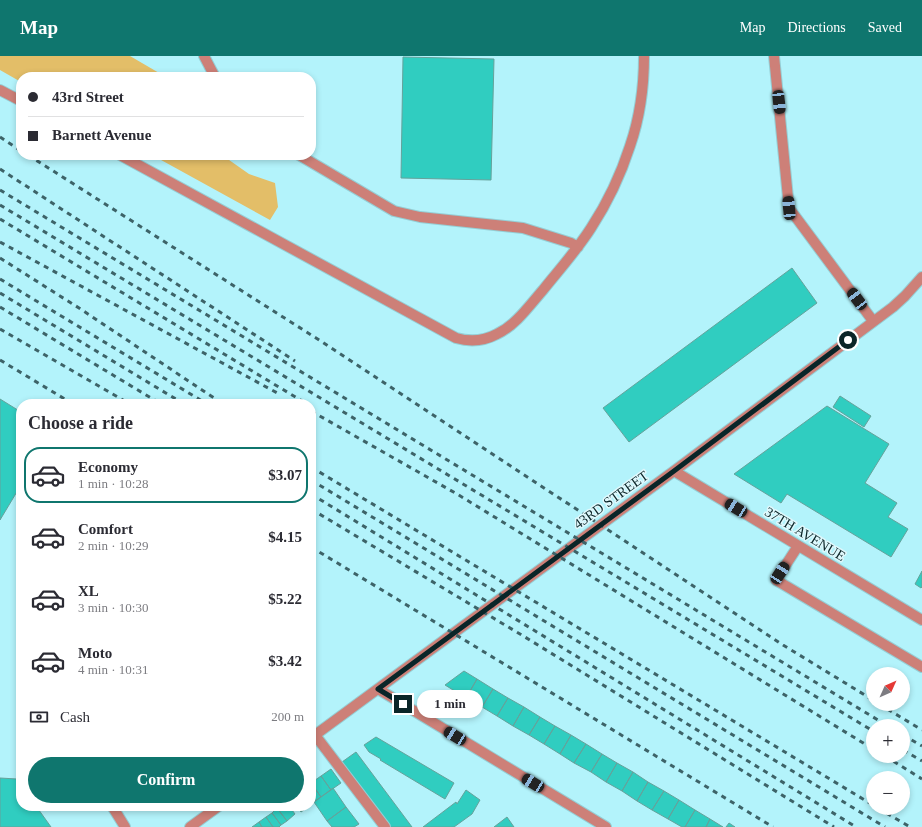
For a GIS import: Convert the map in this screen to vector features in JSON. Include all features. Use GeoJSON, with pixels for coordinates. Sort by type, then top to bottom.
{"type":"FeatureCollection","features":[{"type":"Feature","properties":{"kind":"street"},"geometry":{"type":"LineString","coordinates":[[204,56],[212,72]]}},
{"type":"Feature","properties":{"kind":"street"},"geometry":{"type":"LineString","coordinates":[[129,160],[456,338],[464,340],[479,340],[493,336],[505,330],[514,322],[578,247],[591,228],[612,190],[631,144],[644,75],[644,56]]}},
{"type":"Feature","properties":{"kind":"street"},"geometry":{"type":"LineString","coordinates":[[774,56],[789,208],[873,321]]}},
{"type":"Feature","properties":{"kind":"street"},"geometry":{"type":"LineString","coordinates":[[0,90],[16,98]]}},
{"type":"Feature","properties":{"kind":"street"},"geometry":{"type":"LineString","coordinates":[[307,160],[394,211],[420,218],[523,228],[571,243],[578,247]]}},
{"type":"Feature","properties":{"kind":"street","name":"43RD STREET"},"geometry":{"type":"LineString","coordinates":[[316,735],[674,471],[873,321],[905,296],[922,276]]}},
{"type":"Feature","properties":{"kind":"street","name":"37TH AVENUE"},"geometry":{"type":"LineString","coordinates":[[674,471],[922,620]]}},
{"type":"Feature","properties":{"kind":"street"},"geometry":{"type":"LineString","coordinates":[[798,546],[776,580],[922,668]]}},
{"type":"Feature","properties":{"kind":"street"},"geometry":{"type":"LineString","coordinates":[[378,689],[598,825]]}},
{"type":"Feature","properties":{"kind":"street"},"geometry":{"type":"LineString","coordinates":[[316,741],[385,827]]}},
{"type":"Feature","properties":{"kind":"street"},"geometry":{"type":"LineString","coordinates":[[115,811],[126,827]]}},
{"type":"Feature","properties":{"kind":"street"},"geometry":{"type":"LineString","coordinates":[[190,827],[212,811]]}},
{"type":"Feature","properties":{"kind":"shaded area"},"geometry":{"type":"Polygon","coordinates":[[[0,56],[130,56],[157,72],[16,72],[16,79],[0,70],[0,56]]]}},
{"type":"Feature","properties":{"kind":"shaded area"},"geometry":{"type":"Polygon","coordinates":[[[161,160],[229,160],[249,174],[275,183],[278,207],[270,220],[161,160]]]}},
{"type":"Feature","properties":{"kind":"building"},"geometry":{"type":"Polygon","coordinates":[[[403,57],[494,59],[491,180],[401,178],[403,57]]]}},
{"type":"Feature","properties":{"kind":"building"},"geometry":{"type":"Polygon","coordinates":[[[792,268],[817,303],[629,442],[603,408],[792,268]]]}},
{"type":"Feature","properties":{"kind":"building"},"geometry":{"type":"Polygon","coordinates":[[[840,396],[871,416],[864,427],[833,407],[840,396]]]}},
{"type":"Feature","properties":{"kind":"building"},"geometry":{"type":"Polygon","coordinates":[[[0,399],[16,409],[16,493],[0,520],[0,399]]]}},
{"type":"Feature","properties":{"kind":"building"},"geometry":{"type":"Polygon","coordinates":[[[827,406],[889,444],[865,483],[897,503],[888,517],[908,529],[891,557],[787,494],[781,503],[734,474],[827,406]]]}},
{"type":"Feature","properties":{"kind":"building"},"geometry":{"type":"Polygon","coordinates":[[[922,571],[922,587],[921,588],[915,584],[922,571]]]}},
{"type":"Feature","properties":{"kind":"building"},"geometry":{"type":"Polygon","coordinates":[[[464,671],[477,679],[466,698],[445,685],[464,671]]]}},
{"type":"Feature","properties":{"kind":"building"},"geometry":{"type":"Polygon","coordinates":[[[477,679],[493,689],[482,707],[466,698],[477,679]]]}},
{"type":"Feature","properties":{"kind":"building"},"geometry":{"type":"Polygon","coordinates":[[[493,689],[508,698],[497,716],[482,707],[493,689]]]}},
{"type":"Feature","properties":{"kind":"building"},"geometry":{"type":"Polygon","coordinates":[[[508,698],[524,707],[513,726],[497,716],[508,698]]]}},
{"type":"Feature","properties":{"kind":"building"},"geometry":{"type":"Polygon","coordinates":[[[524,707],[540,717],[529,735],[513,726],[524,707]]]}},
{"type":"Feature","properties":{"kind":"building"},"geometry":{"type":"Polygon","coordinates":[[[540,717],[555,726],[544,744],[529,735],[540,717]]]}},
{"type":"Feature","properties":{"kind":"building"},"geometry":{"type":"Polygon","coordinates":[[[555,726],[571,735],[560,754],[544,744],[555,726]]]}},
{"type":"Feature","properties":{"kind":"building"},"geometry":{"type":"Polygon","coordinates":[[[571,735],[586,744],[574,763],[560,754],[571,735]]]}},
{"type":"Feature","properties":{"kind":"building"},"geometry":{"type":"Polygon","coordinates":[[[376,737],[454,783],[445,799],[369,752],[364,745],[376,737]]]}},
{"type":"Feature","properties":{"kind":"building"},"geometry":{"type":"Polygon","coordinates":[[[586,744],[602,754],[591,772],[574,763],[586,744]]]}},
{"type":"Feature","properties":{"kind":"building"},"geometry":{"type":"Polygon","coordinates":[[[356,752],[412,827],[390,827],[342,762],[356,752]]]}},
{"type":"Feature","properties":{"kind":"building"},"geometry":{"type":"Polygon","coordinates":[[[602,754],[617,763],[606,782],[591,772],[602,754]]]}},
{"type":"Feature","properties":{"kind":"building"},"geometry":{"type":"Polygon","coordinates":[[[617,763],[633,772],[622,791],[606,782],[617,763]]]}},
{"type":"Feature","properties":{"kind":"building"},"geometry":{"type":"Polygon","coordinates":[[[331,769],[341,783],[331,790],[321,776],[331,769]]]}},
{"type":"Feature","properties":{"kind":"building"},"geometry":{"type":"Polygon","coordinates":[[[633,772],[648,782],[637,801],[622,791],[633,772]]]}},
{"type":"Feature","properties":{"kind":"building"},"geometry":{"type":"Polygon","coordinates":[[[321,776],[331,790],[321,797],[316,790],[316,780],[321,776]]]}},
{"type":"Feature","properties":{"kind":"building"},"geometry":{"type":"Polygon","coordinates":[[[0,778],[16,779],[16,811],[40,811],[51,827],[0,827],[0,778]]]}},
{"type":"Feature","properties":{"kind":"building"},"geometry":{"type":"Polygon","coordinates":[[[648,782],[664,791],[652,810],[637,801],[648,782]]]}},
{"type":"Feature","properties":{"kind":"building"},"geometry":{"type":"Polygon","coordinates":[[[333,788],[346,807],[327,821],[316,805],[316,801],[333,788]]]}},
{"type":"Feature","properties":{"kind":"building"},"geometry":{"type":"Polygon","coordinates":[[[316,790],[321,797],[316,801],[316,790]]]}},
{"type":"Feature","properties":{"kind":"building"},"geometry":{"type":"Polygon","coordinates":[[[466,790],[480,800],[472,814],[454,827],[423,827],[456,802],[457,804],[466,790]]]}},
{"type":"Feature","properties":{"kind":"building"},"geometry":{"type":"Polygon","coordinates":[[[664,791],[679,800],[668,819],[652,810],[664,791]]]}},
{"type":"Feature","properties":{"kind":"building"},"geometry":{"type":"Polygon","coordinates":[[[679,800],[695,810],[685,827],[682,827],[668,819],[679,800]]]}},
{"type":"Feature","properties":{"kind":"building"},"geometry":{"type":"Polygon","coordinates":[[[346,807],[359,824],[354,827],[332,827],[327,821],[346,807]]]}},
{"type":"Feature","properties":{"kind":"building"},"geometry":{"type":"Polygon","coordinates":[[[695,810],[710,819],[706,827],[685,827],[695,810]]]}},
{"type":"Feature","properties":{"kind":"building"},"geometry":{"type":"Polygon","coordinates":[[[274,811],[279,811],[287,821],[281,825],[272,813],[274,811]]]}},
{"type":"Feature","properties":{"kind":"building"},"geometry":{"type":"Polygon","coordinates":[[[279,811],[293,811],[295,814],[287,821],[279,811]]]}},
{"type":"Feature","properties":{"kind":"building"},"geometry":{"type":"Polygon","coordinates":[[[272,813],[281,825],[279,827],[273,827],[266,817],[272,813]]]}},
{"type":"Feature","properties":{"kind":"building"},"geometry":{"type":"Polygon","coordinates":[[[266,817],[273,827],[262,827],[259,822],[266,817]]]}},
{"type":"Feature","properties":{"kind":"building"},"geometry":{"type":"Polygon","coordinates":[[[507,817],[514,827],[494,827],[507,817]]]}},
{"type":"Feature","properties":{"kind":"building"},"geometry":{"type":"Polygon","coordinates":[[[710,819],[723,827],[706,827],[710,819]]]}},
{"type":"Feature","properties":{"kind":"building"},"geometry":{"type":"Polygon","coordinates":[[[259,822],[262,827],[252,827],[259,822]]]}},
{"type":"Feature","properties":{"kind":"building"},"geometry":{"type":"Polygon","coordinates":[[[729,823],[735,827],[726,827],[729,823]]]}},
{"type":"Feature","properties":{"kind":"railway"},"geometry":{"type":"LineString","coordinates":[[0,137],[16,148]]}},
{"type":"Feature","properties":{"kind":"railway"},"geometry":{"type":"LineString","coordinates":[[36,160],[316,338],[783,645],[866,696]]}},
{"type":"Feature","properties":{"kind":"railway"},"geometry":{"type":"LineString","coordinates":[[0,169],[295,361]]}},
{"type":"Feature","properties":{"kind":"railway"},"geometry":{"type":"LineString","coordinates":[[0,190],[876,719]]}},
{"type":"Feature","properties":{"kind":"railway"},"geometry":{"type":"LineString","coordinates":[[0,205],[866,727]]}},
{"type":"Feature","properties":{"kind":"railway"},"geometry":{"type":"LineString","coordinates":[[0,219],[299,399]]}},
{"type":"Feature","properties":{"kind":"railway"},"geometry":{"type":"LineString","coordinates":[[0,242],[281,395]]}},
{"type":"Feature","properties":{"kind":"railway"},"geometry":{"type":"LineString","coordinates":[[0,258],[79,308],[216,399]]}},
{"type":"Feature","properties":{"kind":"railway"},"geometry":{"type":"LineString","coordinates":[[0,279],[199,399]]}},
{"type":"Feature","properties":{"kind":"railway"},"geometry":{"type":"LineString","coordinates":[[0,293],[176,399]]}},
{"type":"Feature","properties":{"kind":"railway"},"geometry":{"type":"LineString","coordinates":[[0,307],[153,399]]}},
{"type":"Feature","properties":{"kind":"railway"},"geometry":{"type":"LineString","coordinates":[[0,329],[121,399]]}},
{"type":"Feature","properties":{"kind":"railway"},"geometry":{"type":"LineString","coordinates":[[0,360],[65,399]]}},
{"type":"Feature","properties":{"kind":"railway"},"geometry":{"type":"LineString","coordinates":[[316,414],[457,494],[866,745]]}},
{"type":"Feature","properties":{"kind":"railway"},"geometry":{"type":"LineString","coordinates":[[316,470],[866,801]]}},
{"type":"Feature","properties":{"kind":"railway"},"geometry":{"type":"LineString","coordinates":[[316,483],[885,827]]}},
{"type":"Feature","properties":{"kind":"railway"},"geometry":{"type":"LineString","coordinates":[[316,497],[856,827]]}},
{"type":"Feature","properties":{"kind":"railway"},"geometry":{"type":"LineString","coordinates":[[316,512],[520,634],[834,827]]}},
{"type":"Feature","properties":{"kind":"railway"},"geometry":{"type":"LineString","coordinates":[[316,550],[773,827]]}},
{"type":"Feature","properties":{"kind":"railway"},"geometry":{"type":"LineString","coordinates":[[891,711],[922,730]]}},
{"type":"Feature","properties":{"kind":"railway"},"geometry":{"type":"LineString","coordinates":[[910,739],[922,746]]}},
{"type":"Feature","properties":{"kind":"railway"},"geometry":{"type":"LineString","coordinates":[[910,754],[922,761]]}},
{"type":"Feature","properties":{"kind":"railway"},"geometry":{"type":"LineString","coordinates":[[896,763],[922,779]]}},
{"type":"Feature","properties":{"kind":"railway"},"geometry":{"type":"LineString","coordinates":[[890,815],[910,827]]}},
{"type":"Feature","properties":{"kind":"route"},"geometry":{"type":"LineString","coordinates":[[403,704],[378,689],[674,471],[848,340]]}}]}
